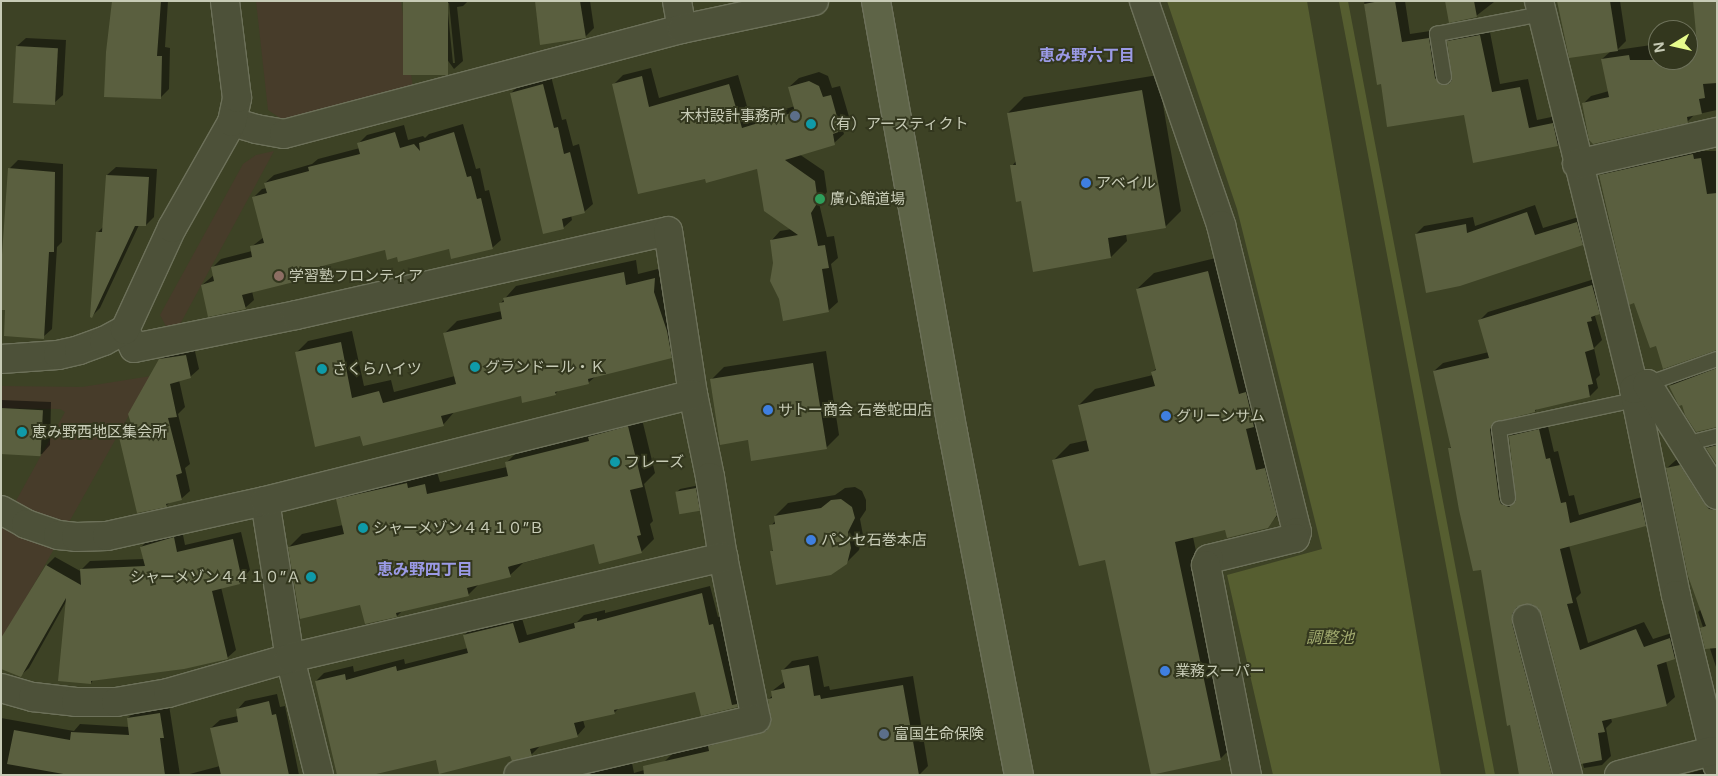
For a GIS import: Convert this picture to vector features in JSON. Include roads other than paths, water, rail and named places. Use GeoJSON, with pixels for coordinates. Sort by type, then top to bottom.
{"type":"FeatureCollection","features":[{"type":"Feature","properties":{"kind":"street"},"geometry":{"type":"LineString","coordinates":[[1,359],[58,355],[104,341],[125,330],[172,228],[232,122],[237,98],[225,1]]}},
{"type":"Feature","properties":{"kind":"street"},"geometry":{"type":"LineString","coordinates":[[677,1],[682,29]]}},
{"type":"Feature","properties":{"kind":"street"},"geometry":{"type":"LineString","coordinates":[[232,122],[256,130],[284,134],[682,29],[814,1]]}},
{"type":"Feature","properties":{"kind":"street"},"geometry":{"type":"LineString","coordinates":[[876,1],[953,433],[1019,775]]}},
{"type":"Feature","properties":{"kind":"street"},"geometry":{"type":"LineString","coordinates":[[1144,1],[1222,225],[1297,532],[1295,538],[1209,559],[1206,565],[1247,775]]}},
{"type":"Feature","properties":{"kind":"street"},"geometry":{"type":"LineString","coordinates":[[1541,8],[1577,164],[1638,391],[1714,758],[1619,775]]}},
{"type":"Feature","properties":{"kind":"street"},"geometry":{"type":"LineString","coordinates":[[1577,164],[1717,132]]}},
{"type":"Feature","properties":{"kind":"street"},"geometry":{"type":"LineString","coordinates":[[125,330],[134,348],[296,315],[668,231],[693,394],[710,477],[723,558],[756,719],[518,775]]}},
{"type":"Feature","properties":{"kind":"street"},"geometry":{"type":"LineString","coordinates":[[1638,391],[1685,444],[1717,495]]}},
{"type":"Feature","properties":{"kind":"street"},"geometry":{"type":"LineString","coordinates":[[1,510],[26,524],[49,532],[88,538],[107,536],[265,501],[693,394]]}},
{"type":"Feature","properties":{"kind":"street"},"geometry":{"type":"LineString","coordinates":[[265,501],[290,658],[319,775]]}},
{"type":"Feature","properties":{"kind":"street"},"geometry":{"type":"LineString","coordinates":[[1,688],[56,700],[116,702],[168,693],[290,658],[723,558]]}},
{"type":"Feature","properties":{"kind":"street"},"geometry":{"type":"LineString","coordinates":[[1527,619],[1568,775]]}},
{"type":"Feature","properties":{"kind":"lane"},"geometry":{"type":"LineString","coordinates":[[1444,77],[1437,34],[1541,8]]}},
{"type":"Feature","properties":{"kind":"lane"},"geometry":{"type":"LineString","coordinates":[[1508,498],[1499,429],[1638,391],[1717,359]]}},
{"type":"Feature","properties":{"kind":"lane"},"geometry":{"type":"LineString","coordinates":[[1685,444],[1717,436]]}},
{"type":"Feature","properties":{"kind":"water","name":"調整池"},"geometry":{"type":"Polygon","coordinates":[[[1167,1],[1307,1],[1441,775],[1273,775],[1227,575],[1322,549],[1237,209],[1167,1]]]}},
{"type":"Feature","properties":{"kind":"waterway"},"geometry":{"type":"LineString","coordinates":[[1343,1],[1490,775]]}},
{"type":"Feature","properties":{"kind":"place","name":"木村設計事務所"},"geometry":{"type":"Point","coordinates":[795,116]}},
{"type":"Feature","properties":{"kind":"place","name":"（有）アースティクト"},"geometry":{"type":"Point","coordinates":[811,124]}},
{"type":"Feature","properties":{"kind":"place","name":"アベイル"},"geometry":{"type":"Point","coordinates":[1086,183]}},
{"type":"Feature","properties":{"kind":"place","name":"廣心館道場"},"geometry":{"type":"Point","coordinates":[820,199]}},
{"type":"Feature","properties":{"kind":"place","name":"学習塾フロンティア"},"geometry":{"type":"Point","coordinates":[279,276]}},
{"type":"Feature","properties":{"kind":"place","name":"グランドール・Ｋ"},"geometry":{"type":"Point","coordinates":[475,367]}},
{"type":"Feature","properties":{"kind":"place","name":"さくらハイツ"},"geometry":{"type":"Point","coordinates":[322,369]}},
{"type":"Feature","properties":{"kind":"place","name":"サトー商会 石巻蛇田店"},"geometry":{"type":"Point","coordinates":[768,410]}},
{"type":"Feature","properties":{"kind":"place","name":"グリーンサム"},"geometry":{"type":"Point","coordinates":[1166,416]}},
{"type":"Feature","properties":{"kind":"place","name":"恵み野西地区集会所"},"geometry":{"type":"Point","coordinates":[22,432]}},
{"type":"Feature","properties":{"kind":"place","name":"フレーズ"},"geometry":{"type":"Point","coordinates":[615,462]}},
{"type":"Feature","properties":{"kind":"place","name":"シャーメゾン４４１０”Ｂ"},"geometry":{"type":"Point","coordinates":[363,528]}},
{"type":"Feature","properties":{"kind":"place","name":"パンセ石巻本店"},"geometry":{"type":"Point","coordinates":[811,540]}},
{"type":"Feature","properties":{"kind":"place","name":"シャーメゾン４４１０”Ａ"},"geometry":{"type":"Point","coordinates":[311,577]}},
{"type":"Feature","properties":{"kind":"place","name":"業務スーパー"},"geometry":{"type":"Point","coordinates":[1165,671]}},
{"type":"Feature","properties":{"kind":"place","name":"富国生命保険"},"geometry":{"type":"Point","coordinates":[884,734]}},
{"type":"Feature","properties":{"kind":"district","name":"恵み野六丁目"},"geometry":{"type":"Point","coordinates":[1087,55]}},
{"type":"Feature","properties":{"kind":"district","name":"恵み野四丁目"},"geometry":{"type":"Point","coordinates":[425,569]}}]}
